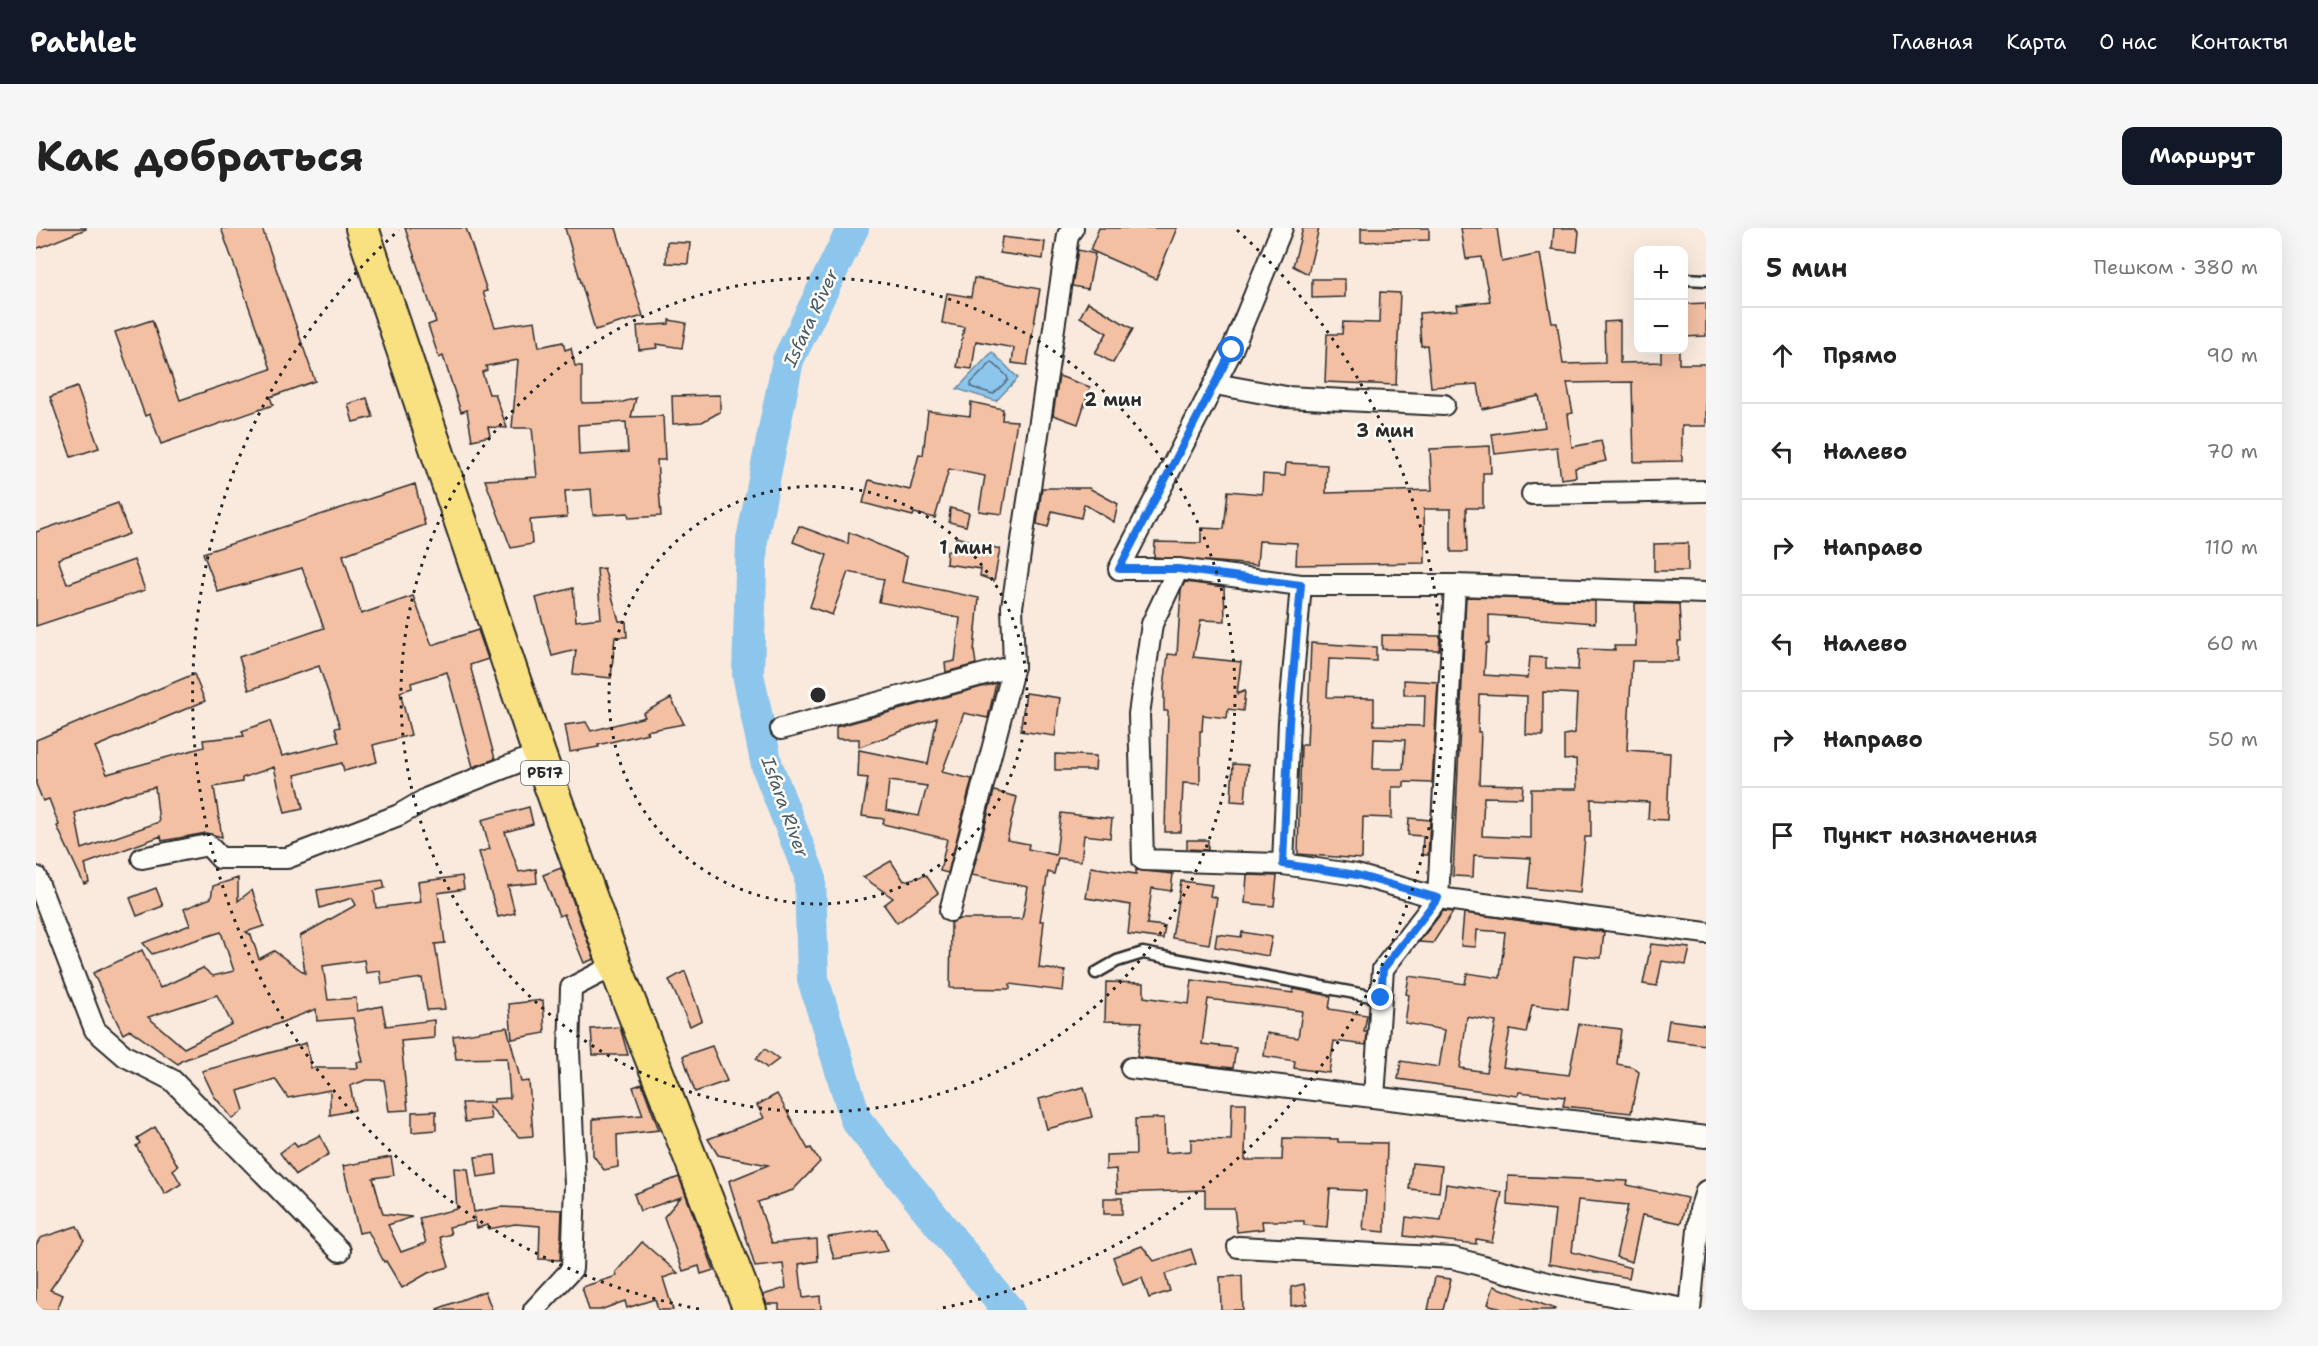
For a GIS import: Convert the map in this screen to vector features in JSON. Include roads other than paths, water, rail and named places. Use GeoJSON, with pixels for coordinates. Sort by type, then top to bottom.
{"type":"FeatureCollection","features":[{"type":"Feature","properties":{"kind":"main road","name":"РБ17"},"geometry":{"type":"LineString","coordinates":[[363,228],[538,754],[615,965],[750,1310]]}},
{"type":"Feature","properties":{"kind":"street"},"geometry":{"type":"LineString","coordinates":[[950,911],[1014,666],[1012,607],[1068,235],[1073,228]]}},
{"type":"Feature","properties":{"kind":"street"},"geometry":{"type":"LineString","coordinates":[[1282,228],[1232,350],[1119,569],[1178,569],[1301,585],[1455,585],[1706,593]]}},
{"type":"Feature","properties":{"kind":"street"},"geometry":{"type":"LineString","coordinates":[[1215,384],[1286,397],[1444,405]]}},
{"type":"Feature","properties":{"kind":"street"},"geometry":{"type":"LineString","coordinates":[[1532,494],[1706,491]]}},
{"type":"Feature","properties":{"kind":"street"},"geometry":{"type":"LineString","coordinates":[[1178,569],[1152,624],[1139,714],[1143,860],[1283,864],[1357,875],[1438,898],[1706,933]]}},
{"type":"Feature","properties":{"kind":"street"},"geometry":{"type":"LineString","coordinates":[[1283,864],[1289,722],[1301,585]]}},
{"type":"Feature","properties":{"kind":"street"},"geometry":{"type":"LineString","coordinates":[[1374,1097],[1383,969],[1438,898],[1455,585]]}},
{"type":"Feature","properties":{"kind":"street"},"geometry":{"type":"LineString","coordinates":[[781,729],[1014,666]]}},
{"type":"Feature","properties":{"kind":"street"},"geometry":{"type":"LineString","coordinates":[[142,858],[208,845],[220,858],[287,858],[399,815],[428,798],[538,754]]}},
{"type":"Feature","properties":{"kind":"street"},"geometry":{"type":"LineString","coordinates":[[36,877],[96,1030],[125,1056],[172,1080],[340,1251]]}},
{"type":"Feature","properties":{"kind":"street"},"geometry":{"type":"LineString","coordinates":[[534,1310],[572,1269],[575,1185],[569,1051],[571,988],[615,965]]}},
{"type":"Feature","properties":{"kind":"street"},"geometry":{"type":"LineString","coordinates":[[1131,1068],[1706,1137]]}},
{"type":"Feature","properties":{"kind":"street"},"geometry":{"type":"LineString","coordinates":[[1238,1246],[1453,1257],[1552,1284],[1690,1310],[1700,1210],[1706,1191]]}},
{"type":"Feature","properties":{"kind":"lane"},"geometry":{"type":"LineString","coordinates":[[1688,279],[1706,280]]}},
{"type":"Feature","properties":{"kind":"lane"},"geometry":{"type":"LineString","coordinates":[[1096,973],[1117,961],[1143,953],[1381,998]]}},
{"type":"Feature","properties":{"kind":"water"},"geometry":{"type":"Polygon","coordinates":[[[992,352],[1018,378],[996,401],[957,389],[992,352]]]}},
{"type":"Feature","properties":{"kind":"waterway","name":"Isfara River"},"geometry":{"type":"LineString","coordinates":[[853,228],[788,360],[752,540],[748,674],[767,766],[810,876],[813,979],[856,1120],[1008,1310]]}}]}
